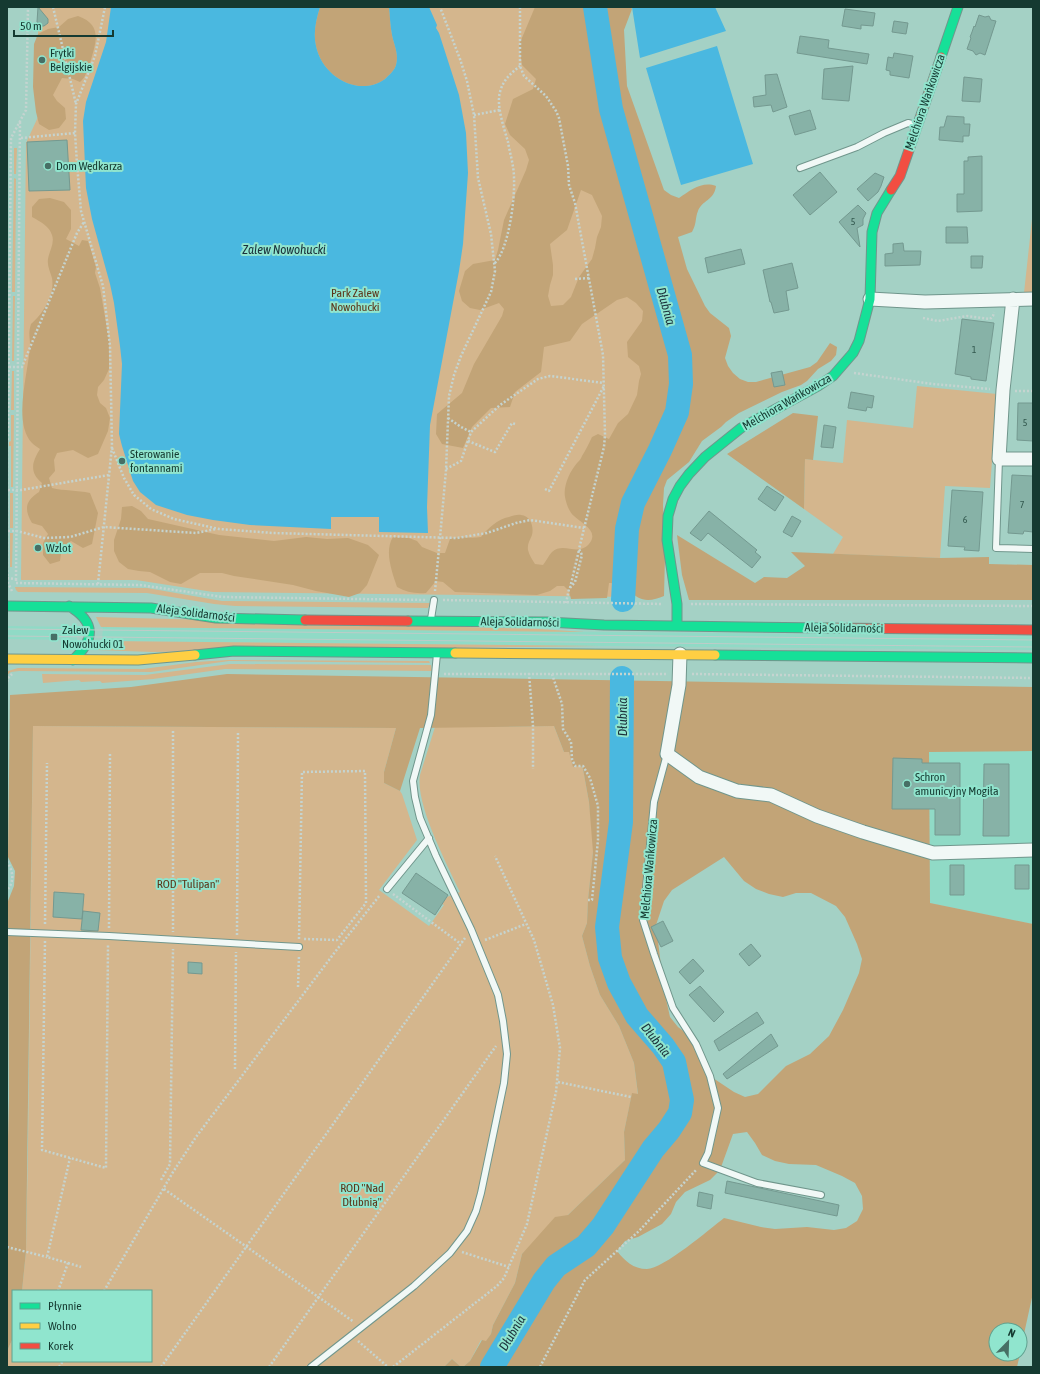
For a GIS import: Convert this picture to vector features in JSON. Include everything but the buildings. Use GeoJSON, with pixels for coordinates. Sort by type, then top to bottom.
{"type":"FeatureCollection","features":[{"type":"Feature","properties":{"kind":"street","name":"Melchiora Wańkowicza"},"geometry":{"type":"LineString","coordinates":[[677,626],[676,604],[667,540],[668,516],[673,499],[680,486],[705,457],[741,428],[818,386],[833,376],[853,353],[859,341],[870,299],[872,232],[877,213],[900,176],[958,7]]}},
{"type":"Feature","properties":{"kind":"street"},"geometry":{"type":"LineString","coordinates":[[870,299],[925,302],[1033,299]]}},
{"type":"Feature","properties":{"kind":"street"},"geometry":{"type":"LineString","coordinates":[[1013,300],[1003,390],[999,458],[1033,459]]}},
{"type":"Feature","properties":{"kind":"street","name":"Aleja Solidarności"},"geometry":{"type":"LineString","coordinates":[[7,606],[151,608],[216,618],[677,626],[1033,630]]}},
{"type":"Feature","properties":{"kind":"street"},"geometry":{"type":"LineString","coordinates":[[69,606],[84,616],[90,630],[90,637],[86,648],[72,660]]}},
{"type":"Feature","properties":{"kind":"street"},"geometry":{"type":"LineString","coordinates":[[7,659],[138,660],[234,651],[1033,658]]}},
{"type":"Feature","properties":{"kind":"street","name":"Melchiora Wańkowicza"},"geometry":{"type":"LineString","coordinates":[[667,754],[679,685],[680,654]]}},
{"type":"Feature","properties":{"kind":"street"},"geometry":{"type":"LineString","coordinates":[[667,754],[699,777],[712,782],[737,791],[771,795],[816,816],[933,853],[1033,850]]}},
{"type":"Feature","properties":{"kind":"lane"},"geometry":{"type":"LineString","coordinates":[[800,168],[857,147],[908,123],[918,126]]}},
{"type":"Feature","properties":{"kind":"lane"},"geometry":{"type":"LineString","coordinates":[[999,458],[996,548],[1033,549]]}},
{"type":"Feature","properties":{"kind":"lane"},"geometry":{"type":"LineString","coordinates":[[431,621],[434,600]]}},
{"type":"Feature","properties":{"kind":"lane"},"geometry":{"type":"LineString","coordinates":[[311,1367],[431,1272],[453,1249],[467,1231],[476,1211],[481,1193],[504,1083],[507,1054],[498,995],[477,943],[436,856],[420,818],[414,798],[413,781],[431,715],[438,653]]}},
{"type":"Feature","properties":{"kind":"lane","name":"Melchiora Wańkowicza"},"geometry":{"type":"LineString","coordinates":[[667,754],[654,802],[643,920],[673,1008],[696,1044],[710,1076],[718,1108],[708,1153],[703,1163]]}},
{"type":"Feature","properties":{"kind":"lane"},"geometry":{"type":"LineString","coordinates":[[385,891],[429,838]]}},
{"type":"Feature","properties":{"kind":"lane"},"geometry":{"type":"LineString","coordinates":[[7,932],[109,936],[299,947]]}},
{"type":"Feature","properties":{"kind":"lane"},"geometry":{"type":"LineString","coordinates":[[703,1163],[757,1183],[821,1195]]}},
{"type":"Feature","properties":{"kind":"path"},"geometry":{"type":"LineString","coordinates":[[16,594],[10,589],[7,578],[12,138],[26,110],[28,7]]}},
{"type":"Feature","properties":{"kind":"path"},"geometry":{"type":"LineString","coordinates":[[53,7],[76,104],[75,133],[81,211],[103,286],[110,346],[112,446],[98,584]]}},
{"type":"Feature","properties":{"kind":"path"},"geometry":{"type":"LineString","coordinates":[[76,104],[95,56],[105,7]]}},
{"type":"Feature","properties":{"kind":"path"},"geometry":{"type":"LineString","coordinates":[[434,600],[446,470],[449,396],[461,356],[491,292],[495,263],[488,219],[478,178],[474,115],[467,81],[440,7]]}},
{"type":"Feature","properties":{"kind":"path"},"geometry":{"type":"LineString","coordinates":[[520,7],[521,71],[528,80],[550,100],[559,118],[569,170],[569,185],[576,203],[602,346],[604,384],[604,447],[579,549],[582,555],[575,582],[569,588],[566,603]]}},
{"type":"Feature","properties":{"kind":"path"},"geometry":{"type":"LineString","coordinates":[[495,263],[502,254],[507,237],[514,186],[513,164],[500,110],[499,98],[501,87],[510,74],[520,66]]}},
{"type":"Feature","properties":{"kind":"path"},"geometry":{"type":"LineString","coordinates":[[474,115],[500,110]]}},
{"type":"Feature","properties":{"kind":"path"},"geometry":{"type":"LineString","coordinates":[[20,122],[16,583],[140,585],[223,597],[669,604]]}},
{"type":"Feature","properties":{"kind":"path"},"geometry":{"type":"LineString","coordinates":[[21,138],[75,133]]}},
{"type":"Feature","properties":{"kind":"path"},"geometry":{"type":"LineString","coordinates":[[9,368],[22,367],[77,233],[84,222]]}},
{"type":"Feature","properties":{"kind":"path"},"geometry":{"type":"LineString","coordinates":[[575,279],[589,278]]}},
{"type":"Feature","properties":{"kind":"path"},"geometry":{"type":"LineString","coordinates":[[923,318],[938,321],[967,316],[990,319],[993,316],[994,308]]}},
{"type":"Feature","properties":{"kind":"path"},"geometry":{"type":"LineString","coordinates":[[850,372],[934,384],[1033,391]]}},
{"type":"Feature","properties":{"kind":"path"},"geometry":{"type":"LineString","coordinates":[[446,470],[461,461],[471,432],[500,405],[542,377],[550,376],[604,384]]}},
{"type":"Feature","properties":{"kind":"path"},"geometry":{"type":"LineString","coordinates":[[545,489],[549,491],[604,384]]}},
{"type":"Feature","properties":{"kind":"path"},"geometry":{"type":"LineString","coordinates":[[448,418],[461,428],[471,432]]}},
{"type":"Feature","properties":{"kind":"path"},"geometry":{"type":"LineString","coordinates":[[468,441],[495,452],[512,422],[515,424]]}},
{"type":"Feature","properties":{"kind":"path"},"geometry":{"type":"LineString","coordinates":[[112,446],[124,478],[134,495],[151,509],[174,519],[219,529],[274,533],[457,538],[496,531],[516,523],[530,520],[584,528]]}},
{"type":"Feature","properties":{"kind":"path"},"geometry":{"type":"LineString","coordinates":[[8,490],[17,490],[109,475]]}},
{"type":"Feature","properties":{"kind":"path"},"geometry":{"type":"LineString","coordinates":[[8,531],[17,531],[44,538],[70,537],[104,527],[196,533],[219,529]]}},
{"type":"Feature","properties":{"kind":"path"},"geometry":{"type":"LineString","coordinates":[[7,578],[16,579]]}},
{"type":"Feature","properties":{"kind":"path"},"geometry":{"type":"LineString","coordinates":[[685,604],[1033,606]]}},
{"type":"Feature","properties":{"kind":"path"},"geometry":{"type":"LineString","coordinates":[[529,673],[533,726],[533,769]]}},
{"type":"Feature","properties":{"kind":"path"},"geometry":{"type":"LineString","coordinates":[[440,674],[674,674]]}},
{"type":"Feature","properties":{"kind":"path"},"geometry":{"type":"LineString","coordinates":[[552,674],[562,704],[563,729],[571,742],[572,759],[576,766],[584,766],[592,785],[598,806],[598,840],[592,900],[588,900]]}},
{"type":"Feature","properties":{"kind":"path"},"geometry":{"type":"LineString","coordinates":[[686,674],[1033,678]]}},
{"type":"Feature","properties":{"kind":"path"},"geometry":{"type":"LineString","coordinates":[[161,1180],[170,1164],[173,940],[173,731]]}},
{"type":"Feature","properties":{"kind":"path"},"geometry":{"type":"LineString","coordinates":[[235,1069],[238,731]]}},
{"type":"Feature","properties":{"kind":"path"},"geometry":{"type":"LineString","coordinates":[[47,763],[42,1150],[106,1168],[110,752]]}},
{"type":"Feature","properties":{"kind":"path"},"geometry":{"type":"LineString","coordinates":[[365,771],[366,903],[338,940],[299,939],[302,772],[365,771]]}},
{"type":"Feature","properties":{"kind":"path"},"geometry":{"type":"LineString","coordinates":[[393,1367],[497,1286],[504,1278],[527,1224],[558,1082],[560,1048],[553,1005],[534,940],[495,856]]}},
{"type":"Feature","properties":{"kind":"path"},"geometry":{"type":"LineString","coordinates":[[7,861],[12,871],[12,884],[7,891]]}},
{"type":"Feature","properties":{"kind":"path"},"geometry":{"type":"LineString","coordinates":[[105,1290],[196,1137],[326,965],[385,891],[461,944]]}},
{"type":"Feature","properties":{"kind":"path"},"geometry":{"type":"LineString","coordinates":[[477,943],[526,924]]}},
{"type":"Feature","properties":{"kind":"path"},"geometry":{"type":"LineString","coordinates":[[161,1367],[471,930]]}},
{"type":"Feature","properties":{"kind":"path"},"geometry":{"type":"LineString","coordinates":[[298,987],[299,947]]}},
{"type":"Feature","properties":{"kind":"path"},"geometry":{"type":"LineString","coordinates":[[269,1367],[505,1034]]}},
{"type":"Feature","properties":{"kind":"path"},"geometry":{"type":"LineString","coordinates":[[558,1082],[631,1097]]}},
{"type":"Feature","properties":{"kind":"path"},"geometry":{"type":"LineString","coordinates":[[47,1257],[70,1158]]}},
{"type":"Feature","properties":{"kind":"path"},"geometry":{"type":"LineString","coordinates":[[540,1367],[585,1280],[639,1231],[703,1163]]}},
{"type":"Feature","properties":{"kind":"path"},"geometry":{"type":"LineString","coordinates":[[164,1189],[361,1327]]}},
{"type":"Feature","properties":{"kind":"path"},"geometry":{"type":"LineString","coordinates":[[7,1247],[82,1266]]}},
{"type":"Feature","properties":{"kind":"path"},"geometry":{"type":"LineString","coordinates":[[453,1249],[509,1267]]}},
{"type":"Feature","properties":{"kind":"path"},"geometry":{"type":"LineString","coordinates":[[58,1290],[68,1263]]}},
{"type":"Feature","properties":{"kind":"path"},"geometry":{"type":"LineString","coordinates":[[351,1335],[388,1367]]}},
{"type":"Feature","properties":{"kind":"shaded area"},"geometry":{"type":"Polygon","coordinates":[[[320,7],[389,7],[391,31],[397,53],[397,61],[392,72],[385,79],[375,84],[364,86],[353,85],[333,75],[320,57],[315,41],[315,26],[320,7]]]}},
{"type":"Feature","properties":{"kind":"shaded area"},"geometry":{"type":"Polygon","coordinates":[[[535,7],[631,7],[632,9],[624,30],[627,86],[664,190],[679,198],[701,185],[716,186],[713,195],[700,207],[692,232],[678,237],[687,269],[705,306],[710,313],[729,328],[731,336],[725,358],[728,366],[740,379],[748,382],[756,382],[810,367],[817,362],[830,343],[837,347],[836,355],[831,361],[818,369],[807,381],[739,413],[726,422],[702,441],[689,462],[667,480],[664,488],[663,505],[665,556],[664,596],[654,599],[648,600],[638,597],[615,583],[609,583],[607,598],[571,599],[569,591],[564,586],[557,586],[550,591],[537,595],[455,592],[443,582],[436,581],[426,593],[414,593],[397,587],[391,568],[389,549],[393,537],[409,538],[417,541],[422,547],[437,553],[445,553],[450,539],[481,537],[497,522],[505,518],[518,515],[527,517],[531,522],[533,529],[528,548],[529,554],[535,564],[543,565],[551,553],[557,549],[584,548],[589,544],[592,539],[592,535],[591,531],[572,514],[568,507],[565,499],[565,488],[568,479],[574,466],[581,458],[592,437],[598,434],[609,439],[618,423],[628,414],[637,395],[641,374],[639,366],[628,357],[627,342],[642,321],[643,311],[636,303],[627,297],[617,300],[582,324],[570,341],[544,347],[541,372],[515,392],[510,407],[491,408],[472,427],[463,448],[442,444],[436,434],[437,414],[462,393],[474,364],[502,316],[504,309],[499,303],[480,310],[470,308],[462,301],[459,291],[465,271],[473,264],[495,260],[504,220],[529,160],[525,149],[510,135],[505,124],[513,99],[533,89],[536,79],[522,65],[519,45],[535,7]],[[581,190],[567,230],[550,244],[553,275],[548,296],[551,306],[563,305],[571,297],[579,277],[592,259],[601,227],[602,216],[592,195],[581,190]]]}},
{"type":"Feature","properties":{"kind":"shaded area"},"geometry":{"type":"Polygon","coordinates":[[[78,16],[91,24],[94,29],[96,35],[94,48],[84,78],[80,82],[73,79],[62,78],[53,95],[65,108],[66,119],[59,128],[49,130],[39,124],[36,112],[33,87],[34,44],[38,34],[48,29],[59,27],[68,19],[78,16]]]}},
{"type":"Feature","properties":{"kind":"shaded area"},"geometry":{"type":"Polygon","coordinates":[[[50,198],[64,202],[71,210],[71,229],[66,239],[79,246],[82,240],[88,241],[96,267],[95,273],[100,288],[109,340],[109,369],[104,380],[98,387],[97,395],[100,403],[106,408],[110,418],[108,431],[98,454],[88,458],[73,450],[57,453],[54,460],[55,471],[49,478],[52,488],[90,493],[98,513],[92,544],[83,548],[71,541],[62,547],[60,561],[50,564],[43,555],[43,543],[48,534],[42,526],[32,523],[27,509],[31,499],[39,492],[42,483],[35,475],[33,467],[35,458],[40,449],[32,443],[26,434],[22,410],[29,356],[30,327],[44,309],[52,291],[52,278],[48,262],[53,238],[47,227],[32,217],[32,207],[39,199],[50,198]]]}},
{"type":"Feature","properties":{"kind":"shaded area"},"geometry":{"type":"Polygon","coordinates":[[[793,413],[818,416],[813,460],[805,459],[804,509],[727,454],[793,413]]]}},
{"type":"Feature","properties":{"kind":"shaded area"},"geometry":{"type":"Polygon","coordinates":[[[132,506],[141,511],[148,519],[219,535],[274,541],[306,537],[327,539],[348,538],[368,545],[379,555],[367,585],[360,593],[349,597],[293,585],[222,573],[200,573],[181,584],[170,582],[150,572],[128,569],[119,562],[114,551],[114,540],[121,519],[122,507],[132,506]]]}},
{"type":"Feature","properties":{"kind":"shaded area"},"geometry":{"type":"Polygon","coordinates":[[[677,535],[755,583],[764,577],[787,578],[805,566],[791,552],[940,558],[989,557],[989,564],[1033,565],[1033,600],[689,600],[682,575],[677,535]]]}},
{"type":"Feature","properties":{"kind":"shaded area"},"geometry":{"type":"Polygon","coordinates":[[[7,626],[77,627],[77,640],[7,639],[7,626]]]}},
{"type":"Feature","properties":{"kind":"shaded area"},"geometry":{"type":"Polygon","coordinates":[[[101,627],[1033,636],[1033,650],[101,641],[103,628],[101,627]]]}},
{"type":"Feature","properties":{"kind":"shaded area"},"geometry":{"type":"Polygon","coordinates":[[[227,674],[1033,687],[1033,751],[929,752],[930,903],[1033,924],[1033,1293],[1027,1322],[988,1322],[988,1362],[1018,1362],[1017,1367],[463,1367],[470,1361],[482,1340],[486,1341],[491,1334],[493,1325],[515,1283],[522,1254],[555,1217],[568,1215],[625,1160],[624,1132],[632,1093],[638,1094],[634,1063],[619,1026],[600,995],[582,936],[587,923],[593,852],[589,802],[583,769],[581,766],[573,767],[569,752],[564,752],[554,726],[420,728],[400,791],[384,783],[384,772],[396,728],[33,726],[26,1251],[22,1290],[12,1290],[12,1340],[7,1351],[7,1183],[9,1099],[8,901],[14,886],[15,871],[8,857],[10,695],[131,687],[227,674]],[[724,857],[672,890],[664,901],[656,925],[664,990],[670,1017],[678,1027],[698,1042],[713,1078],[734,1092],[745,1097],[758,1094],[786,1066],[810,1054],[829,1036],[843,1010],[859,973],[862,959],[845,917],[836,906],[811,893],[796,893],[783,897],[756,889],[744,881],[724,857]],[[747,1132],[733,1134],[720,1170],[710,1180],[685,1192],[676,1202],[671,1214],[662,1224],[638,1237],[625,1241],[617,1251],[633,1266],[647,1269],[664,1263],[675,1256],[724,1218],[775,1229],[807,1227],[834,1230],[846,1228],[857,1221],[863,1209],[862,1196],[855,1183],[816,1165],[789,1164],[775,1161],[762,1155],[747,1132]]]}},
{"type":"Feature","properties":{"kind":"shaded area"},"geometry":{"type":"Polygon","coordinates":[[[929,751],[1033,751],[1033,924],[930,903],[929,751]]]}},
{"type":"Feature","properties":{"kind":"shaded area"},"geometry":{"type":"Polygon","coordinates":[[[452,1359],[461,1367],[444,1367],[452,1359]]]}},
{"type":"Feature","properties":{"kind":"green space","name":"Park Zalew Nowohucki"},"geometry":{"type":"Polygon","coordinates":[[[38,7],[582,7],[663,295],[632,508],[634,597],[213,592],[136,580],[21,580],[26,143],[38,117],[38,7]]]}},
{"type":"Feature","properties":{"kind":"green space"},"geometry":{"type":"Polygon","coordinates":[[[14,148],[17,148],[16,174],[14,174],[14,148]]]}},
{"type":"Feature","properties":{"kind":"green space"},"geometry":{"type":"Polygon","coordinates":[[[14,178],[16,179],[15,292],[12,292],[14,178]]]}},
{"type":"Feature","properties":{"kind":"green space"},"geometry":{"type":"Polygon","coordinates":[[[1033,210],[1033,293],[1024,293],[1033,210]]]}},
{"type":"Feature","properties":{"kind":"green space"},"geometry":{"type":"Polygon","coordinates":[[[13,296],[15,296],[14,361],[12,361],[13,296]]]}},
{"type":"Feature","properties":{"kind":"green space"},"geometry":{"type":"Polygon","coordinates":[[[12,371],[14,371],[14,410],[11,410],[12,371]]]}},
{"type":"Feature","properties":{"kind":"green space"},"geometry":{"type":"Polygon","coordinates":[[[917,386],[997,394],[990,488],[945,486],[940,558],[833,554],[843,537],[804,509],[805,459],[843,463],[847,420],[913,428],[917,386]]]}},
{"type":"Feature","properties":{"kind":"green space"},"geometry":{"type":"Polygon","coordinates":[[[11,415],[14,415],[13,487],[11,487],[11,446],[9,446],[9,442],[11,441],[11,415]]]}},
{"type":"Feature","properties":{"kind":"green space"},"geometry":{"type":"Polygon","coordinates":[[[10,493],[13,493],[13,528],[10,528],[10,493]]]}},
{"type":"Feature","properties":{"kind":"green space"},"geometry":{"type":"Polygon","coordinates":[[[10,533],[13,533],[12,567],[10,567],[10,533]]]}},
{"type":"Feature","properties":{"kind":"green space"},"geometry":{"type":"Polygon","coordinates":[[[15,587],[147,588],[222,601],[430,603],[428,608],[235,606],[147,593],[18,592],[15,587]]]}},
{"type":"Feature","properties":{"kind":"green space"},"geometry":{"type":"Polygon","coordinates":[[[96,617],[539,629],[585,632],[101,627],[96,617]]]}},
{"type":"Feature","properties":{"kind":"green space"},"geometry":{"type":"Polygon","coordinates":[[[101,641],[599,646],[153,652],[96,650],[101,641]]]}},
{"type":"Feature","properties":{"kind":"green space"},"geometry":{"type":"Polygon","coordinates":[[[228,660],[429,661],[430,663],[229,661],[151,672],[19,671],[11,672],[7,675],[8,671],[18,668],[143,669],[196,662],[228,660]]]}},
{"type":"Feature","properties":{"kind":"green space"},"geometry":{"type":"Polygon","coordinates":[[[230,664],[431,665],[432,671],[225,669],[153,679],[102,683],[100,681],[81,682],[79,680],[43,683],[42,674],[145,675],[230,664]]]}},
{"type":"Feature","properties":{"kind":"green space"},"geometry":{"type":"Polygon","coordinates":[[[33,726],[396,728],[384,772],[384,783],[400,791],[402,794],[417,840],[379,890],[429,926],[444,905],[442,904],[447,897],[460,892],[433,834],[422,802],[420,775],[435,727],[554,726],[564,752],[569,752],[583,769],[589,802],[593,852],[587,923],[582,936],[600,995],[619,1026],[634,1063],[638,1095],[632,1094],[624,1132],[625,1160],[568,1215],[522,1254],[515,1283],[493,1325],[491,1334],[486,1342],[481,1340],[470,1361],[463,1367],[452,1359],[444,1367],[7,1367],[7,1351],[12,1340],[12,1362],[152,1362],[152,1290],[22,1290],[26,1251],[33,726]]]}},
{"type":"Feature","properties":{"kind":"water","name":"Zalew Nowohucki"},"geometry":{"type":"Polygon","coordinates":[[[111,7],[320,7],[316,22],[315,36],[316,46],[320,57],[333,75],[353,85],[364,86],[375,84],[385,79],[392,72],[397,61],[397,53],[391,31],[389,7],[429,7],[437,25],[436,28],[439,33],[459,95],[466,133],[468,173],[463,244],[459,271],[430,425],[427,507],[428,533],[379,532],[379,517],[331,517],[331,529],[250,525],[213,520],[187,515],[156,505],[140,492],[133,481],[119,434],[122,364],[114,303],[92,219],[86,188],[83,121],[86,102],[106,42],[111,7]]]}},
{"type":"Feature","properties":{"kind":"water"},"geometry":{"type":"Polygon","coordinates":[[[632,7],[715,7],[726,31],[640,58],[632,7]]]}},
{"type":"Feature","properties":{"kind":"water"},"geometry":{"type":"Polygon","coordinates":[[[717,46],[753,164],[681,185],[646,68],[717,46]]]}},
{"type":"Feature","properties":{"kind":"waterway","name":"Dłubnia"},"geometry":{"type":"LineString","coordinates":[[595,7],[611,109],[680,355],[681,384],[677,412],[660,450],[633,503],[627,529],[623,600]]}},
{"type":"Feature","properties":{"kind":"waterway","name":"Dłubnia"},"geometry":{"type":"LineString","coordinates":[[492,1367],[544,1281],[556,1266],[586,1246],[603,1226],[653,1149],[669,1130],[680,1113],[682,1100],[674,1062],[663,1046],[637,1016],[619,983],[610,958],[607,927],[621,822],[622,678]]}},
{"type":"Feature","properties":{"kind":"tram line"},"geometry":{"type":"LineString","coordinates":[[7,629],[1033,640]]}},
{"type":"Feature","properties":{"kind":"tram line"},"geometry":{"type":"LineString","coordinates":[[7,636],[1033,647]]}},
{"type":"Feature","properties":{"kind":"traffic: fast"},"geometry":{"type":"LineString","coordinates":[[941,57],[958,7]]}},
{"type":"Feature","properties":{"kind":"traffic: fast"},"geometry":{"type":"LineString","coordinates":[[677,626],[677,604],[667,540],[668,516],[673,499],[689,474],[705,457],[741,428],[818,386],[833,376],[853,353],[859,341],[870,299],[872,232],[877,213],[891,190]]}},
{"type":"Feature","properties":{"kind":"traffic: fast"},"geometry":{"type":"LineString","coordinates":[[7,606],[151,608],[216,618],[305,620]]}},
{"type":"Feature","properties":{"kind":"traffic: fast"},"geometry":{"type":"LineString","coordinates":[[69,606],[84,618],[88,625],[89,632],[89,638],[80,653],[73,660]]}},
{"type":"Feature","properties":{"kind":"traffic: fast"},"geometry":{"type":"LineString","coordinates":[[408,621],[547,622],[604,625],[827,628]]}},
{"type":"Feature","properties":{"kind":"traffic: fast"},"geometry":{"type":"LineString","coordinates":[[195,655],[234,651],[455,653]]}},
{"type":"Feature","properties":{"kind":"traffic: fast"},"geometry":{"type":"LineString","coordinates":[[715,655],[1033,658]]}},
{"type":"Feature","properties":{"kind":"traffic: slow"},"geometry":{"type":"LineString","coordinates":[[455,653],[715,655]]}},
{"type":"Feature","properties":{"kind":"traffic: slow"},"geometry":{"type":"LineString","coordinates":[[7,659],[138,660],[195,655]]}},
{"type":"Feature","properties":{"kind":"traffic: jam"},"geometry":{"type":"LineString","coordinates":[[891,190],[900,176],[941,57]]}},
{"type":"Feature","properties":{"kind":"traffic: jam"},"geometry":{"type":"LineString","coordinates":[[305,620],[408,621]]}},
{"type":"Feature","properties":{"kind":"traffic: jam"},"geometry":{"type":"LineString","coordinates":[[827,628],[1033,630]]}},
{"type":"Feature","properties":{"kind":"place","name":"Frytki Belgijskie"},"geometry":{"type":"Point","coordinates":[42,60]}},
{"type":"Feature","properties":{"kind":"place","name":"Dom Wędkarza"},"geometry":{"type":"Point","coordinates":[48,166]}},
{"type":"Feature","properties":{"kind":"place","name":"Sterowanie fontannami"},"geometry":{"type":"Point","coordinates":[122,461]}},
{"type":"Feature","properties":{"kind":"place","name":"Wzlot"},"geometry":{"type":"Point","coordinates":[38,548]}},
{"type":"Feature","properties":{"kind":"place","name":"Zalew Nowohucki 01"},"geometry":{"type":"Point","coordinates":[54,637]}},
{"type":"Feature","properties":{"kind":"place","name":"Schron amunicyjny Mogiła"},"geometry":{"type":"Point","coordinates":[907,784]}},
{"type":"Feature","properties":{"kind":"park label","name":"ROD \"Tulipan\""},"geometry":{"type":"Point","coordinates":[188,884]}},
{"type":"Feature","properties":{"kind":"park label","name":"ROD \"Nad Dłubnią\""},"geometry":{"type":"Point","coordinates":[362,1195]}}]}
